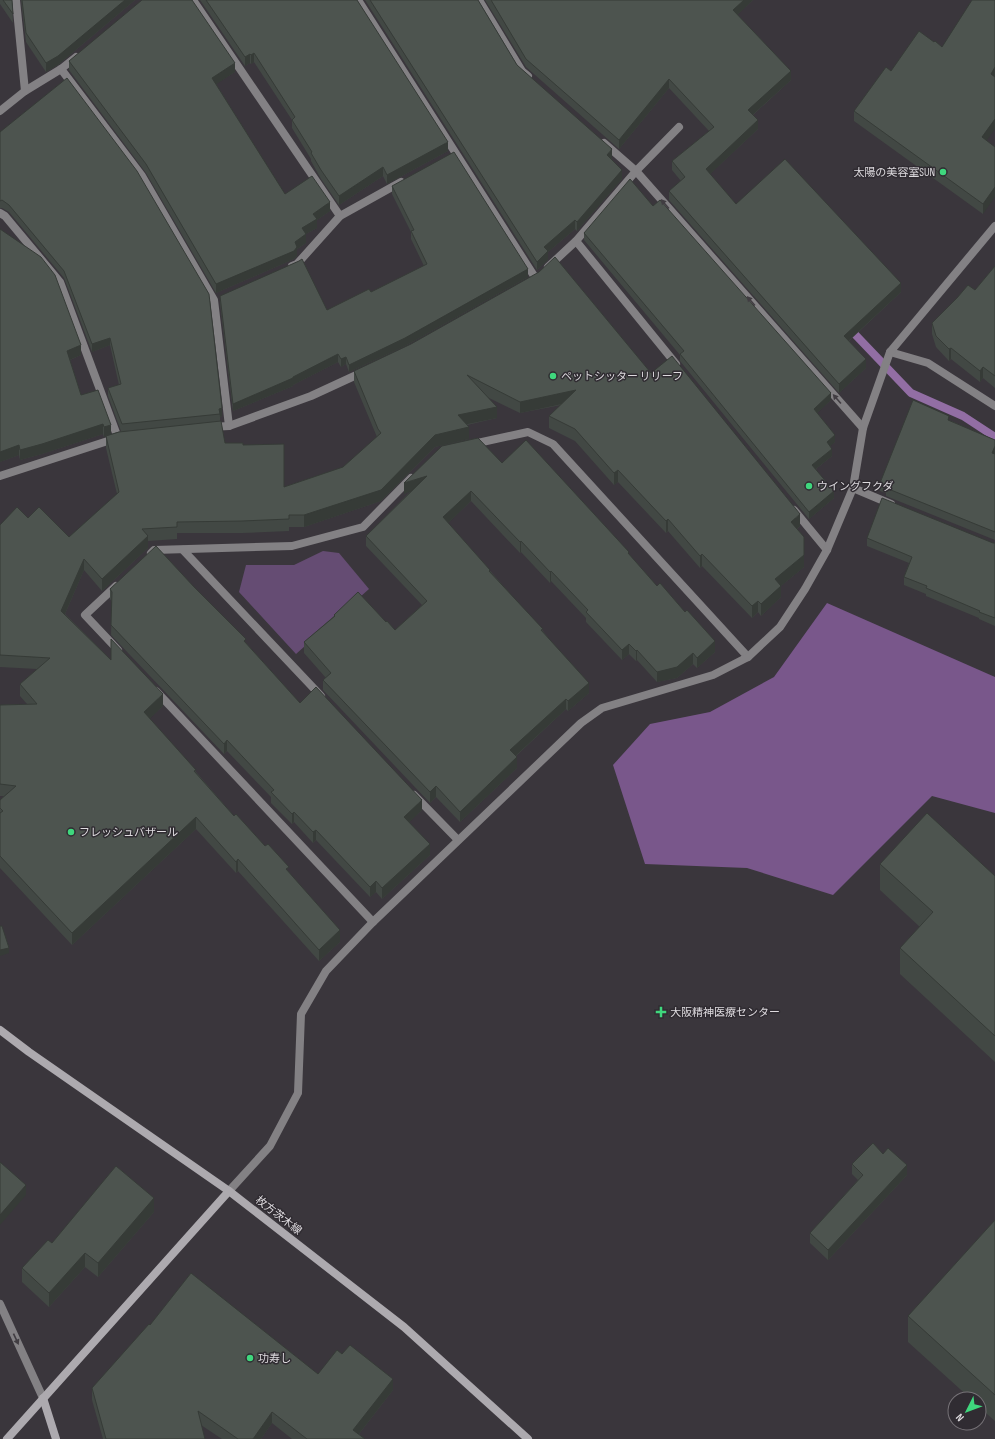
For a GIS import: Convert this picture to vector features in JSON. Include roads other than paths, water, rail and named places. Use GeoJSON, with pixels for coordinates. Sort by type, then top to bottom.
{"type":"FeatureCollection","features":[{"type":"Feature","properties":{"kind":"main road","name":"枚方茨木線"},"geometry":{"type":"LineString","coordinates":[[0,1030],[29,1052],[229,1190],[404,1327],[528,1439]]}},
{"type":"Feature","properties":{"kind":"main road"},"geometry":{"type":"LineString","coordinates":[[7,1439],[229,1190]]}},
{"type":"Feature","properties":{"kind":"main road"},"geometry":{"type":"LineString","coordinates":[[43,1398],[56,1439]]}},
{"type":"Feature","properties":{"kind":"street"},"geometry":{"type":"LineString","coordinates":[[16,0],[26,92]]}},
{"type":"Feature","properties":{"kind":"street"},"geometry":{"type":"LineString","coordinates":[[193,0],[340,216]]}},
{"type":"Feature","properties":{"kind":"street"},"geometry":{"type":"LineString","coordinates":[[358,0],[452,155],[532,281],[576,240],[636,171],[679,127]]}},
{"type":"Feature","properties":{"kind":"street"},"geometry":{"type":"LineString","coordinates":[[479,0],[522,71],[534,81]]}},
{"type":"Feature","properties":{"kind":"street"},"geometry":{"type":"LineString","coordinates":[[0,111],[61,69],[85,49]]}},
{"type":"Feature","properties":{"kind":"street"},"geometry":{"type":"LineString","coordinates":[[61,69],[142,176],[217,298],[229,426]]}},
{"type":"Feature","properties":{"kind":"street"},"geometry":{"type":"LineString","coordinates":[[600,139],[636,171],[863,428]]}},
{"type":"Feature","properties":{"kind":"street"},"geometry":{"type":"LineString","coordinates":[[283,270],[297,264],[340,216],[408,179]]}},
{"type":"Feature","properties":{"kind":"street"},"geometry":{"type":"LineString","coordinates":[[0,213],[5,216],[60,282],[122,437],[0,476]]}},
{"type":"Feature","properties":{"kind":"street"},"geometry":{"type":"LineString","coordinates":[[229,1190],[270,1146],[298,1093],[301,1014],[326,971],[373,922],[581,723],[602,708],[713,675],[748,657],[780,627],[805,589],[827,550],[853,488],[863,428],[889,354],[995,226]]}},
{"type":"Feature","properties":{"kind":"street"},"geometry":{"type":"LineString","coordinates":[[576,240],[681,370]]}},
{"type":"Feature","properties":{"kind":"street"},"geometry":{"type":"LineString","coordinates":[[889,354],[928,363],[995,406]]}},
{"type":"Feature","properties":{"kind":"street"},"geometry":{"type":"LineString","coordinates":[[205,428],[229,426],[311,396],[373,367]]}},
{"type":"Feature","properties":{"kind":"street"},"geometry":{"type":"LineString","coordinates":[[461,446],[528,432],[553,444],[748,657]]}},
{"type":"Feature","properties":{"kind":"street"},"geometry":{"type":"LineString","coordinates":[[143,561],[154,550],[292,546],[362,527],[416,473]]}},
{"type":"Feature","properties":{"kind":"street"},"geometry":{"type":"LineString","coordinates":[[853,488],[896,506]]}},
{"type":"Feature","properties":{"kind":"street"},"geometry":{"type":"LineString","coordinates":[[787,500],[827,550]]}},
{"type":"Feature","properties":{"kind":"street"},"geometry":{"type":"LineString","coordinates":[[183,550],[326,701]]}},
{"type":"Feature","properties":{"kind":"street"},"geometry":{"type":"LineString","coordinates":[[120,583],[86,615],[124,656]]}},
{"type":"Feature","properties":{"kind":"street"},"geometry":{"type":"LineString","coordinates":[[151,685],[373,922]]}},
{"type":"Feature","properties":{"kind":"street"},"geometry":{"type":"LineString","coordinates":[[408,788],[458,840]]}},
{"type":"Feature","properties":{"kind":"street"},"geometry":{"type":"LineString","coordinates":[[0,1304],[43,1398]]}},
{"type":"Feature","properties":{"kind":"waterway"},"geometry":{"type":"LineString","coordinates":[[848,327],[911,393],[963,416],[995,437]]}},
{"type":"Feature","properties":{"kind":"place","name":"太陽の美容室SUN"},"geometry":{"type":"Point","coordinates":[943,172]}},
{"type":"Feature","properties":{"kind":"place","name":"ペットシッター リリーフ"},"geometry":{"type":"Point","coordinates":[553,376]}},
{"type":"Feature","properties":{"kind":"place","name":"ウイングフクダ"},"geometry":{"type":"Point","coordinates":[809,486]}},
{"type":"Feature","properties":{"kind":"place","name":"フレッシュバザール"},"geometry":{"type":"Point","coordinates":[71,832]}},
{"type":"Feature","properties":{"kind":"place","name":"大阪精神医療センター"},"geometry":{"type":"Point","coordinates":[661,1012]}},
{"type":"Feature","properties":{"kind":"place","name":"功寿し"},"geometry":{"type":"Point","coordinates":[250,1358]}}]}
